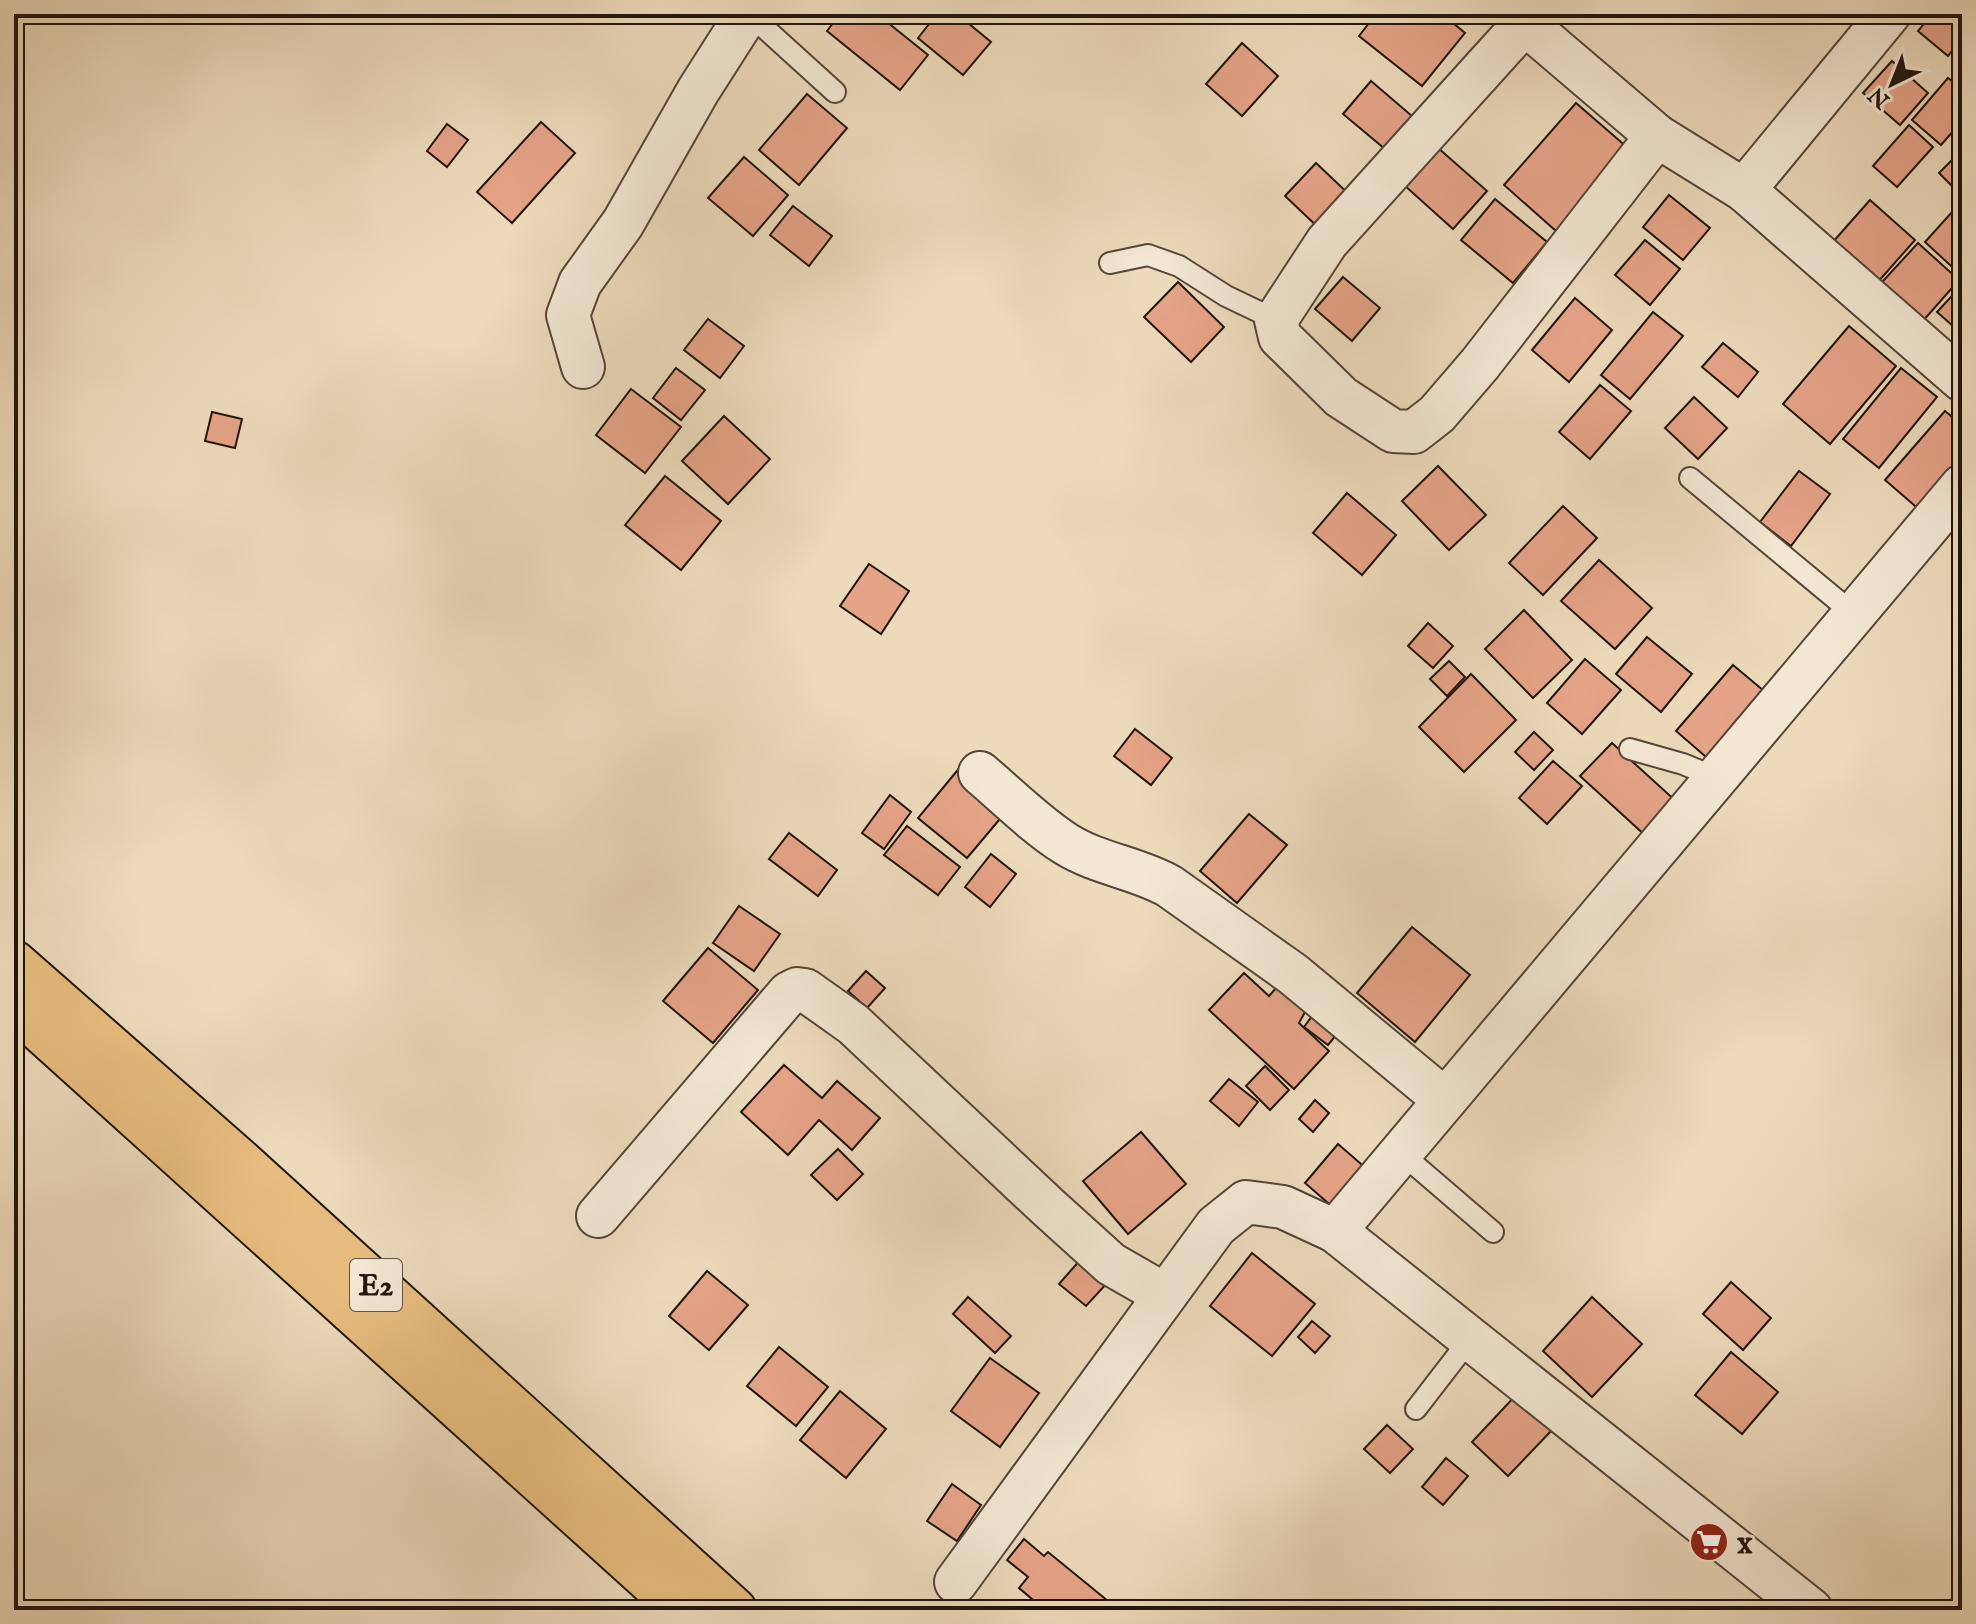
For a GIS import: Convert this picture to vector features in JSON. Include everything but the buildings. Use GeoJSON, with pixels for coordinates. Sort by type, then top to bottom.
{"type":"FeatureCollection","features":[{"type":"Feature","properties":{"kind":"highway","name":"E2"},"geometry":{"type":"LineString","coordinates":[[14,963],[235,1157],[734,1610]]}},
{"type":"Feature","properties":{"kind":"highway","name":"E2"},"geometry":{"type":"LineString","coordinates":[[14,1006],[683,1610]]}},
{"type":"Feature","properties":{"kind":"street"},"geometry":{"type":"LineString","coordinates":[[583,367],[568,315],[580,283],[623,223],[698,91],[748,14]]}},
{"type":"Feature","properties":{"kind":"street"},"geometry":{"type":"LineString","coordinates":[[1744,190],[1889,14]]}},
{"type":"Feature","properties":{"kind":"street"},"geometry":{"type":"LineString","coordinates":[[1657,136],[1480,364],[1437,414],[1414,432],[1393,431],[1341,397],[1280,337],[1276,320],[1327,242],[1519,19],[1657,136],[1744,190],[1962,380]]}},
{"type":"Feature","properties":{"kind":"street"},"geometry":{"type":"LineString","coordinates":[[1335,1231],[1962,486]]}},
{"type":"Feature","properties":{"kind":"street"},"geometry":{"type":"LineString","coordinates":[[980,773],[1066,844],[1150,876],[1268,956],[1445,1100]]}},
{"type":"Feature","properties":{"kind":"street"},"geometry":{"type":"LineString","coordinates":[[598,1216],[789,993],[797,989],[805,990],[853,1024],[1111,1264],[1165,1295]]}},
{"type":"Feature","properties":{"kind":"street"},"geometry":{"type":"LineString","coordinates":[[956,1582],[1216,1226],[1246,1202],[1283,1207],[1335,1231],[1811,1610]]}},
{"type":"Feature","properties":{"kind":"lane"},"geometry":{"type":"LineString","coordinates":[[748,14],[835,92]]}},
{"type":"Feature","properties":{"kind":"lane"},"geometry":{"type":"LineString","coordinates":[[1110,263],[1148,255],[1179,266],[1226,296],[1276,320]]}},
{"type":"Feature","properties":{"kind":"lane"},"geometry":{"type":"LineString","coordinates":[[1690,478],[1855,615]]}},
{"type":"Feature","properties":{"kind":"lane"},"geometry":{"type":"LineString","coordinates":[[1630,749],[1683,764],[1717,778]]}},
{"type":"Feature","properties":{"kind":"lane"},"geometry":{"type":"LineString","coordinates":[[1401,1153],[1493,1232]]}},
{"type":"Feature","properties":{"kind":"lane"},"geometry":{"type":"LineString","coordinates":[[1416,1409],[1470,1339]]}},
{"type":"Feature","properties":{"kind":"place","name":"x"},"geometry":{"type":"Point","coordinates":[1709,1542]}}]}
